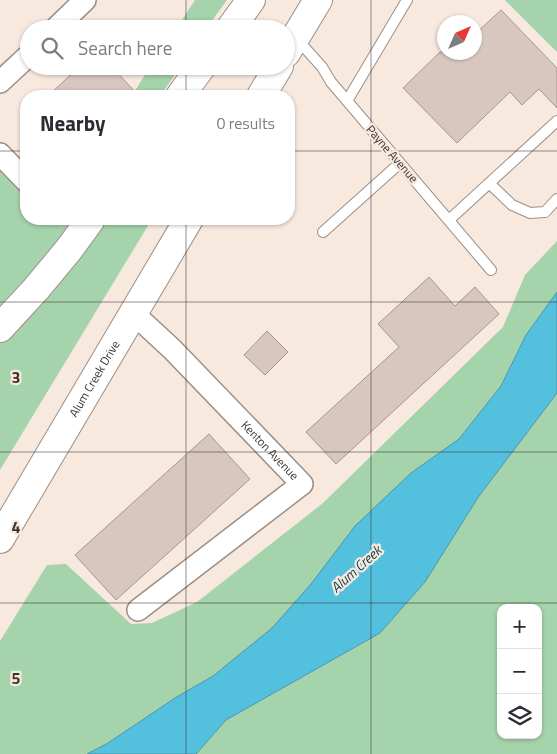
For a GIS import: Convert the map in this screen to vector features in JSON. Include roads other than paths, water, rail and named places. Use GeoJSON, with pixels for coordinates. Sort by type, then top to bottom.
{"type":"FeatureCollection","features":[{"type":"Feature","properties":{"kind":"main road"},"geometry":{"type":"LineString","coordinates":[[237,20],[251,0]]}},
{"type":"Feature","properties":{"kind":"main road"},"geometry":{"type":"LineString","coordinates":[[295,38],[318,0]]}},
{"type":"Feature","properties":{"kind":"main road"},"geometry":{"type":"LineString","coordinates":[[184,90],[195,75]]}},
{"type":"Feature","properties":{"kind":"main road"},"geometry":{"type":"LineString","coordinates":[[265,90],[274,75]]}},
{"type":"Feature","properties":{"kind":"main road"},"geometry":{"type":"LineString","coordinates":[[0,328],[36,289],[87,225]]}},
{"type":"Feature","properties":{"kind":"main road","name":"Alum Creek Drive"},"geometry":{"type":"LineString","coordinates":[[0,539],[185,225]]}},
{"type":"Feature","properties":{"kind":"street"},"geometry":{"type":"LineString","coordinates":[[63,20],[81,1]]}},
{"type":"Feature","properties":{"kind":"street"},"geometry":{"type":"LineString","coordinates":[[0,82],[20,63]]}},
{"type":"Feature","properties":{"kind":"street"},"geometry":{"type":"LineString","coordinates":[[0,154],[20,175]]}},
{"type":"Feature","properties":{"kind":"street","name":"Kenton Avenue"},"geometry":{"type":"LineString","coordinates":[[133,313],[178,355],[302,484],[138,610]]}},
{"type":"Feature","properties":{"kind":"lane"},"geometry":{"type":"LineString","coordinates":[[347,101],[407,0]]}},
{"type":"Feature","properties":{"kind":"lane","name":"Payne Avenue"},"geometry":{"type":"LineString","coordinates":[[295,48],[322,67],[331,82],[491,270]]}},
{"type":"Feature","properties":{"kind":"lane"},"geometry":{"type":"LineString","coordinates":[[449,220],[557,121]]}},
{"type":"Feature","properties":{"kind":"lane"},"geometry":{"type":"LineString","coordinates":[[323,232],[400,163]]}},
{"type":"Feature","properties":{"kind":"lane"},"geometry":{"type":"LineString","coordinates":[[489,184],[512,205],[530,213],[545,212],[557,199]]}},
{"type":"Feature","properties":{"kind":"water","name":"Alum Creek"},"geometry":{"type":"Polygon","coordinates":[[[557,292],[557,393],[479,496],[425,582],[380,633],[226,720],[196,754],[87,754],[108,743],[175,698],[213,676],[272,628],[311,584],[355,526],[411,473],[459,439],[501,386],[526,335],[557,292]]]}}]}
